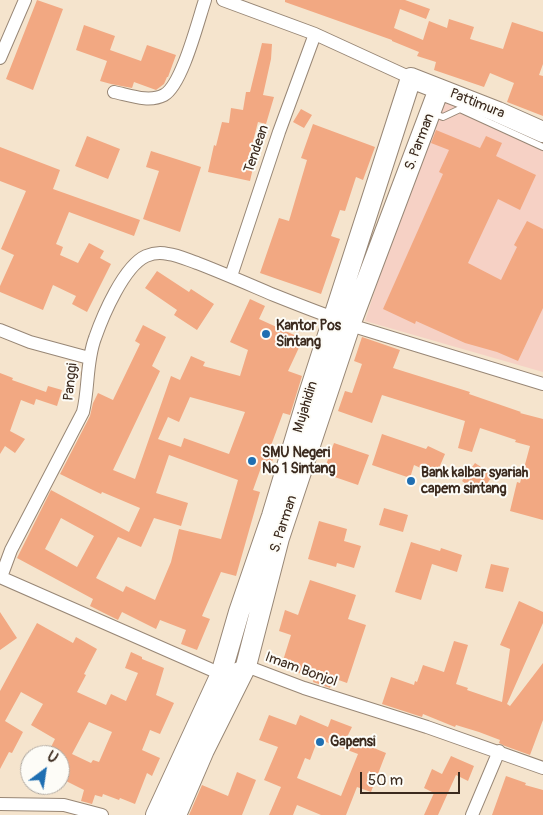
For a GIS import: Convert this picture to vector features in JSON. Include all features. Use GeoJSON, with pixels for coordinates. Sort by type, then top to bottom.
{"type":"FeatureCollection","features":[{"type":"Feature","properties":{"kind":"main road","name":"Pattimura"},"geometry":{"type":"LineString","coordinates":[[411,78],[543,132]]}},
{"type":"Feature","properties":{"kind":"main road","name":"Mujahidin"},"geometry":{"type":"LineString","coordinates":[[156,815],[221,674],[239,612],[272,516],[342,322],[411,78]]}},
{"type":"Feature","properties":{"kind":"main road","name":"S. Parman"},"geometry":{"type":"LineString","coordinates":[[176,815],[204,750],[246,666],[279,538],[342,322],[431,113],[439,88]]}},
{"type":"Feature","properties":{"kind":"street"},"geometry":{"type":"LineString","coordinates":[[0,58],[25,0]]}},
{"type":"Feature","properties":{"kind":"street"},"geometry":{"type":"LineString","coordinates":[[114,92],[149,99],[164,95],[168,91],[181,72],[205,0]]}},
{"type":"Feature","properties":{"kind":"street"},"geometry":{"type":"LineString","coordinates":[[223,0],[315,34],[411,78]]}},
{"type":"Feature","properties":{"kind":"street","name":"Tendean"},"geometry":{"type":"LineString","coordinates":[[231,276],[279,132],[315,34]]}},
{"type":"Feature","properties":{"kind":"street","name":"Panggi"},"geometry":{"type":"LineString","coordinates":[[1,577],[11,550],[83,412],[87,399],[89,358],[95,337],[116,292],[129,270],[137,261],[148,255],[159,252],[183,258],[342,322],[543,384]]}},
{"type":"Feature","properties":{"kind":"street"},"geometry":{"type":"LineString","coordinates":[[0,330],[30,342],[89,358]]}},
{"type":"Feature","properties":{"kind":"street"},"geometry":{"type":"LineString","coordinates":[[1,577],[221,674]]}},
{"type":"Feature","properties":{"kind":"street","name":"Imam Bonjol"},"geometry":{"type":"LineString","coordinates":[[221,674],[246,666],[304,688],[499,751],[543,768]]}},
{"type":"Feature","properties":{"kind":"street"},"geometry":{"type":"LineString","coordinates":[[472,815],[499,751]]}},
{"type":"Feature","properties":{"kind":"street"},"geometry":{"type":"LineString","coordinates":[[0,804],[64,805],[102,815]]}},
{"type":"Feature","properties":{"kind":"lane"},"geometry":{"type":"LineString","coordinates":[[431,113],[443,117],[460,109],[543,147]]}},
{"type":"Feature","properties":{"kind":"shaded area"},"geometry":{"type":"Polygon","coordinates":[[[439,92],[543,141],[543,372],[365,321],[439,92]]]}},
{"type":"Feature","properties":{"kind":"building"},"geometry":{"type":"Polygon","coordinates":[[[37,0],[63,9],[33,90],[6,79],[37,0]]]}},
{"type":"Feature","properties":{"kind":"building"},"geometry":{"type":"Polygon","coordinates":[[[285,0],[405,0],[430,9],[426,19],[400,9],[394,28],[423,40],[429,21],[447,28],[449,19],[474,27],[470,39],[503,49],[512,22],[543,32],[543,64],[539,75],[543,76],[543,116],[507,102],[514,83],[490,73],[484,87],[434,70],[436,62],[417,56],[419,52],[392,40],[285,2],[285,0]]]}},
{"type":"Feature","properties":{"kind":"building"},"geometry":{"type":"Polygon","coordinates":[[[84,25],[115,36],[110,50],[141,61],[147,45],[176,55],[164,84],[156,90],[134,82],[132,88],[100,81],[107,61],[76,50],[84,25]]]}},
{"type":"Feature","properties":{"kind":"building"},"geometry":{"type":"Polygon","coordinates":[[[262,43],[272,44],[271,59],[263,95],[274,97],[266,124],[258,122],[250,153],[256,155],[250,181],[208,172],[214,145],[216,146],[222,122],[229,123],[231,108],[243,110],[246,92],[250,92],[262,43]]]}},
{"type":"Feature","properties":{"kind":"building"},"geometry":{"type":"Polygon","coordinates":[[[301,109],[312,115],[304,128],[293,122],[301,109]]]}},
{"type":"Feature","properties":{"kind":"building"},"geometry":{"type":"Polygon","coordinates":[[[313,124],[375,147],[363,180],[356,177],[345,211],[340,210],[331,236],[340,239],[321,294],[260,273],[279,218],[289,221],[307,160],[301,158],[313,124]]]}},
{"type":"Feature","properties":{"kind":"building"},"geometry":{"type":"Polygon","coordinates":[[[436,130],[480,148],[486,136],[502,143],[496,156],[536,175],[520,210],[498,199],[468,263],[501,280],[517,247],[514,245],[527,221],[543,229],[543,308],[518,361],[497,352],[465,343],[416,321],[415,324],[383,309],[443,174],[439,172],[449,150],[431,143],[436,130]]]}},
{"type":"Feature","properties":{"kind":"building"},"geometry":{"type":"Polygon","coordinates":[[[87,136],[120,149],[108,179],[75,166],[87,136]]]}},
{"type":"Feature","properties":{"kind":"building"},"geometry":{"type":"Polygon","coordinates":[[[0,147],[60,170],[53,189],[140,220],[134,236],[69,212],[56,244],[63,247],[60,255],[78,263],[89,243],[104,251],[100,258],[111,264],[87,312],[72,304],[76,296],[53,285],[43,310],[0,292],[0,286],[14,255],[1,249],[26,191],[0,181],[0,147]]]}},
{"type":"Feature","properties":{"kind":"building"},"geometry":{"type":"Polygon","coordinates":[[[151,151],[201,167],[180,232],[143,219],[159,171],[146,167],[151,151]]]}},
{"type":"Feature","properties":{"kind":"building"},"geometry":{"type":"Polygon","coordinates":[[[157,271],[189,292],[191,289],[214,304],[197,330],[174,315],[177,310],[145,288],[157,271]]]}},
{"type":"Feature","properties":{"kind":"building"},"geometry":{"type":"Polygon","coordinates":[[[250,299],[265,306],[259,319],[303,339],[288,371],[302,376],[290,415],[283,413],[269,451],[275,453],[271,465],[263,462],[253,490],[260,492],[236,576],[221,572],[202,616],[210,619],[197,650],[181,644],[186,630],[160,620],[156,629],[122,612],[118,620],[90,606],[93,599],[17,558],[51,490],[129,532],[140,508],[102,492],[101,494],[60,474],[90,416],[98,393],[113,400],[140,344],[135,341],[143,325],[166,337],[152,366],[160,371],[113,470],[135,479],[171,376],[180,380],[191,356],[205,362],[203,366],[240,376],[248,350],[230,342],[250,299]],[[190,397],[179,422],[168,417],[158,439],[181,447],[184,438],[229,454],[245,412],[190,397]],[[169,455],[156,493],[188,503],[181,526],[154,518],[141,547],[118,537],[96,578],[123,592],[126,586],[155,600],[171,562],[179,529],[221,539],[238,480],[169,455]],[[61,518],[45,549],[77,567],[94,536],[61,518]]]}},
{"type":"Feature","properties":{"kind":"building"},"geometry":{"type":"Polygon","coordinates":[[[362,337],[400,350],[393,368],[470,392],[469,394],[520,413],[543,419],[543,520],[510,511],[517,482],[520,483],[530,446],[480,428],[472,452],[458,448],[465,421],[382,395],[372,423],[338,411],[345,391],[352,393],[362,364],[354,361],[362,337]]]}},
{"type":"Feature","properties":{"kind":"building"},"geometry":{"type":"Polygon","coordinates":[[[0,373],[13,378],[12,380],[46,392],[48,386],[62,390],[57,406],[36,399],[34,405],[21,400],[10,431],[25,439],[15,453],[5,446],[0,454],[0,373]]]}},
{"type":"Feature","properties":{"kind":"building"},"geometry":{"type":"Polygon","coordinates":[[[382,434],[426,449],[428,446],[445,454],[436,475],[414,465],[410,478],[372,465],[382,434]]]}},
{"type":"Feature","properties":{"kind":"building"},"geometry":{"type":"Polygon","coordinates":[[[334,443],[369,455],[358,485],[323,473],[334,443]]]}},
{"type":"Feature","properties":{"kind":"building"},"geometry":{"type":"Polygon","coordinates":[[[475,463],[493,475],[480,494],[462,481],[475,463]]]}},
{"type":"Feature","properties":{"kind":"building"},"geometry":{"type":"Polygon","coordinates":[[[384,508],[408,515],[403,532],[379,525],[384,508]]]}},
{"type":"Feature","properties":{"kind":"building"},"geometry":{"type":"Polygon","coordinates":[[[319,521],[347,529],[344,541],[361,546],[354,568],[337,563],[336,567],[308,559],[319,521]]]}},
{"type":"Feature","properties":{"kind":"building"},"geometry":{"type":"Polygon","coordinates":[[[411,542],[440,551],[441,548],[462,555],[457,572],[432,564],[421,600],[395,592],[411,542]]]}},
{"type":"Feature","properties":{"kind":"building"},"geometry":{"type":"Polygon","coordinates":[[[491,564],[509,568],[503,592],[485,588],[491,564]]]}},
{"type":"Feature","properties":{"kind":"building"},"geometry":{"type":"Polygon","coordinates":[[[310,580],[356,595],[348,619],[366,625],[347,683],[333,678],[330,688],[313,682],[314,678],[281,667],[291,635],[279,631],[285,610],[298,615],[310,580]]]}},
{"type":"Feature","properties":{"kind":"building"},"geometry":{"type":"Polygon","coordinates":[[[519,601],[543,612],[543,623],[507,704],[510,706],[543,663],[543,720],[530,755],[505,746],[499,743],[500,740],[479,732],[456,725],[455,727],[423,714],[422,717],[382,704],[391,677],[414,685],[415,681],[417,682],[423,665],[444,672],[454,641],[468,645],[456,684],[468,688],[467,690],[502,702],[510,649],[500,645],[519,601]]]}},
{"type":"Feature","properties":{"kind":"building"},"geometry":{"type":"Polygon","coordinates":[[[0,612],[17,638],[0,650],[0,612]]]}},
{"type":"Feature","properties":{"kind":"building"},"geometry":{"type":"Polygon","coordinates":[[[37,623],[73,643],[76,637],[97,649],[77,692],[106,705],[111,694],[126,701],[138,673],[125,668],[131,652],[164,668],[156,695],[174,703],[160,734],[150,730],[142,750],[160,758],[152,776],[147,773],[135,804],[103,794],[102,797],[95,795],[92,804],[81,801],[84,790],[70,783],[70,745],[52,745],[55,739],[31,725],[43,704],[21,692],[5,721],[23,732],[12,753],[9,752],[0,769],[0,691],[37,623]],[[89,722],[72,754],[91,763],[93,760],[99,762],[112,732],[89,722]]]}},
{"type":"Feature","properties":{"kind":"building"},"geometry":{"type":"Polygon","coordinates":[[[269,715],[296,725],[300,715],[328,727],[331,719],[352,727],[347,737],[386,753],[371,792],[357,787],[346,815],[321,815],[297,805],[293,815],[269,815],[281,787],[264,780],[278,747],[259,740],[269,715]],[[318,739],[310,760],[305,758],[297,778],[341,796],[358,754],[318,739]]]}},
{"type":"Feature","properties":{"kind":"building"},"geometry":{"type":"Polygon","coordinates":[[[451,756],[474,766],[468,781],[456,775],[438,815],[424,815],[434,793],[424,788],[432,769],[442,774],[451,756]]]}},
{"type":"Feature","properties":{"kind":"building"},"geometry":{"type":"Polygon","coordinates":[[[237,772],[256,780],[242,815],[189,815],[202,785],[228,796],[237,772]]]}},
{"type":"Feature","properties":{"kind":"building"},"geometry":{"type":"Polygon","coordinates":[[[506,776],[526,783],[525,785],[543,790],[543,815],[492,815],[506,776]]]}},
{"type":"Feature","properties":{"kind":"place","name":"Kantor Pos Sintang"},"geometry":{"type":"Point","coordinates":[266,334]}},
{"type":"Feature","properties":{"kind":"place","name":"SMU Negeri No 1 Sintang"},"geometry":{"type":"Point","coordinates":[252,461]}},
{"type":"Feature","properties":{"kind":"place","name":"Bank kalbar syariah capem sintang"},"geometry":{"type":"Point","coordinates":[411,481]}},
{"type":"Feature","properties":{"kind":"place","name":"Gapensi"},"geometry":{"type":"Point","coordinates":[320,742]}}]}
